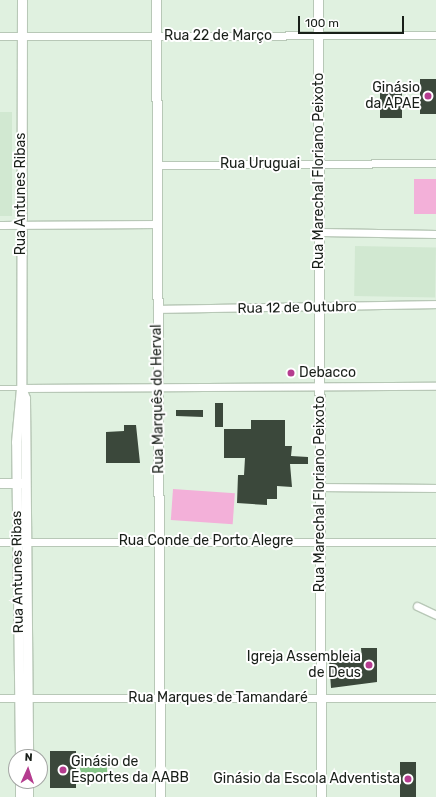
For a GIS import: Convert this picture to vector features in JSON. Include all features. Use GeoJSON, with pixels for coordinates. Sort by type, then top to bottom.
{"type":"FeatureCollection","features":[{"type":"Feature","properties":{"kind":"street","name":"Rua Antunes Ribas"},"geometry":{"type":"LineString","coordinates":[[20,749],[23,698],[23,542],[17,398],[21,388],[22,0]]}},
{"type":"Feature","properties":{"kind":"street","name":"Rua Marquês do Herval"},"geometry":{"type":"LineString","coordinates":[[156,0],[160,797]]}},
{"type":"Feature","properties":{"kind":"street","name":"Rua Marechal Floriano Peixoto"},"geometry":{"type":"LineString","coordinates":[[318,0],[321,232],[318,309],[320,387],[321,797]]}},
{"type":"Feature","properties":{"kind":"street","name":"Rua 22 de Março"},"geometry":{"type":"LineString","coordinates":[[0,36],[436,35]]}},
{"type":"Feature","properties":{"kind":"street","name":"Rua Uruguai"},"geometry":{"type":"LineString","coordinates":[[157,165],[436,163]]}},
{"type":"Feature","properties":{"kind":"street"},"geometry":{"type":"LineString","coordinates":[[0,225],[157,224]]}},
{"type":"Feature","properties":{"kind":"street"},"geometry":{"type":"LineString","coordinates":[[321,232],[436,234]]}},
{"type":"Feature","properties":{"kind":"street","name":"Rua 12 de Outubro"},"geometry":{"type":"LineString","coordinates":[[157,309],[318,309],[436,304]]}},
{"type":"Feature","properties":{"kind":"street"},"geometry":{"type":"LineString","coordinates":[[21,388],[436,386]]}},
{"type":"Feature","properties":{"kind":"street"},"geometry":{"type":"LineString","coordinates":[[0,483],[20,483]]}},
{"type":"Feature","properties":{"kind":"street"},"geometry":{"type":"LineString","coordinates":[[320,487],[436,488]]}},
{"type":"Feature","properties":{"kind":"street","name":"Rua Conde de Porto Alegre"},"geometry":{"type":"LineString","coordinates":[[0,542],[436,542]]}},
{"type":"Feature","properties":{"kind":"street"},"geometry":{"type":"LineString","coordinates":[[417,606],[436,615]]}},
{"type":"Feature","properties":{"kind":"street","name":"Rua Marques de Tamandaré"},"geometry":{"type":"LineString","coordinates":[[0,698],[436,698]]}},
{"type":"Feature","properties":{"kind":"street","name":"Rua Antunes Ribas"},"geometry":{"type":"LineString","coordinates":[[23,698],[27,749]]}},
{"type":"Feature","properties":{"kind":"lane"},"geometry":{"type":"LineString","coordinates":[[0,388],[21,388]]}},
{"type":"Feature","properties":{"kind":"shaded area"},"geometry":{"type":"Polygon","coordinates":[[[0,112],[12,112],[12,216],[0,216],[0,112]]]}},
{"type":"Feature","properties":{"kind":"shaded area"},"geometry":{"type":"Polygon","coordinates":[[[414,179],[436,179],[436,214],[414,214],[414,179]]]}},
{"type":"Feature","properties":{"kind":"shaded area"},"geometry":{"type":"Polygon","coordinates":[[[355,246],[436,247],[435,297],[354,296],[355,246]]]}},
{"type":"Feature","properties":{"kind":"shaded area"},"geometry":{"type":"Polygon","coordinates":[[[173,489],[235,493],[233,524],[171,520],[173,489]]]}},
{"type":"Feature","properties":{"kind":"shaded area"},"geometry":{"type":"Polygon","coordinates":[[[80,767],[107,767],[107,780],[80,780],[80,767]]]}},
{"type":"Feature","properties":{"kind":"building","name":"Ginásio da APAE"},"geometry":{"type":"Polygon","coordinates":[[[420,79],[436,79],[436,114],[420,114],[420,79]]]}},
{"type":"Feature","properties":{"kind":"building"},"geometry":{"type":"Polygon","coordinates":[[[380,89],[402,89],[402,118],[380,118],[380,89]]]}},
{"type":"Feature","properties":{"kind":"building"},"geometry":{"type":"Polygon","coordinates":[[[215,403],[223,403],[223,427],[215,427],[215,403]]]}},
{"type":"Feature","properties":{"kind":"building"},"geometry":{"type":"Polygon","coordinates":[[[176,410],[203,410],[203,417],[176,416],[176,410]]]}},
{"type":"Feature","properties":{"kind":"building"},"geometry":{"type":"Polygon","coordinates":[[[251,420],[285,420],[285,446],[292,446],[291,456],[308,457],[308,464],[290,464],[292,487],[277,486],[277,499],[267,499],[267,505],[237,503],[238,475],[244,475],[245,458],[224,458],[224,429],[251,429],[251,420]]]}},
{"type":"Feature","properties":{"kind":"building"},"geometry":{"type":"Polygon","coordinates":[[[124,425],[136,425],[140,463],[106,463],[106,432],[124,431],[124,425]]]}},
{"type":"Feature","properties":{"kind":"building"},"geometry":{"type":"Polygon","coordinates":[[[361,648],[377,648],[377,682],[331,688],[329,659],[362,659],[361,648]]]}},
{"type":"Feature","properties":{"kind":"building","name":"Ginásio de Esportes da AABB"},"geometry":{"type":"Polygon","coordinates":[[[50,751],[76,751],[76,788],[50,788],[50,751]]]}},
{"type":"Feature","properties":{"kind":"building","name":"Ginásio da Escola Adventista"},"geometry":{"type":"Polygon","coordinates":[[[400,762],[416,762],[416,797],[400,797],[400,762]]]}},
{"type":"Feature","properties":{"kind":"place","name":"Ginásio da APAE"},"geometry":{"type":"Point","coordinates":[428,96]}},
{"type":"Feature","properties":{"kind":"place","name":"Debacco"},"geometry":{"type":"Point","coordinates":[291,373]}},
{"type":"Feature","properties":{"kind":"place","name":"Igreja Assembleia de Deus"},"geometry":{"type":"Point","coordinates":[369,665]}},
{"type":"Feature","properties":{"kind":"place","name":"Ginásio de Esportes da AABB"},"geometry":{"type":"Point","coordinates":[63,770]}},
{"type":"Feature","properties":{"kind":"place","name":"Ginásio da Escola Adventista"},"geometry":{"type":"Point","coordinates":[408,779]}}]}
